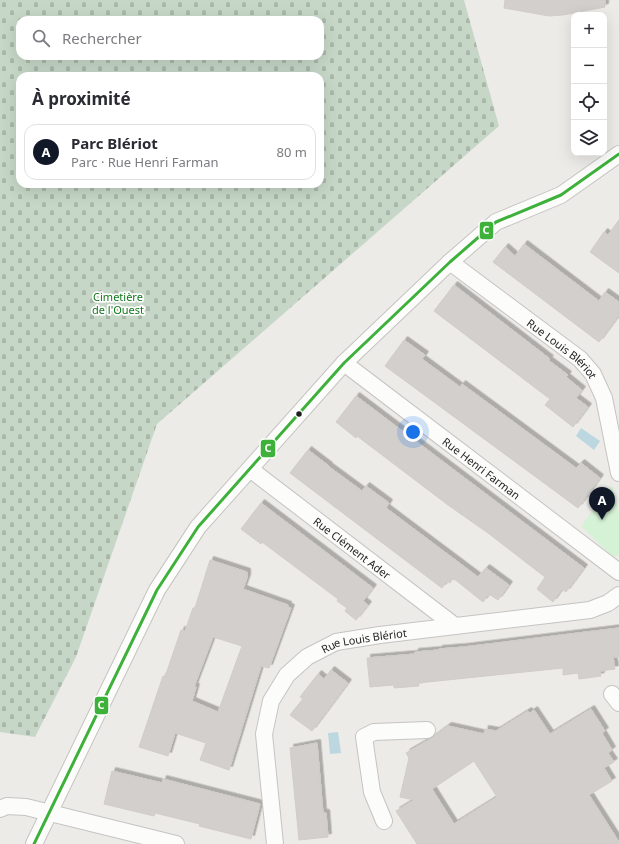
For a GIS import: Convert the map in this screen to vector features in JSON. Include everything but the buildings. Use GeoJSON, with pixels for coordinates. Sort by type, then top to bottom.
{"type":"FeatureCollection","features":[{"type":"Feature","properties":{"kind":"street"},"geometry":{"type":"LineString","coordinates":[[34,844],[157,590],[198,527],[344,363],[450,262],[496,222],[560,194],[619,154]]}},
{"type":"Feature","properties":{"kind":"street","name":"Rue Louis Blériot"},"geometry":{"type":"LineString","coordinates":[[450,262],[580,360],[593,374],[604,398],[619,473]]}},
{"type":"Feature","properties":{"kind":"street","name":"Rue Henri Farman"},"geometry":{"type":"LineString","coordinates":[[344,363],[619,572]]}},
{"type":"Feature","properties":{"kind":"street","name":"Rue Clément Ader"},"geometry":{"type":"LineString","coordinates":[[250,469],[455,626]]}},
{"type":"Feature","properties":{"kind":"street","name":"Rue Louis Blériot"},"geometry":{"type":"LineString","coordinates":[[275,844],[264,734],[271,701],[287,675],[307,657],[336,642],[590,610],[608,603],[619,595]]}},
{"type":"Feature","properties":{"kind":"street"},"geometry":{"type":"LineString","coordinates":[[384,821],[372,792],[364,736],[374,732],[427,730]]}},
{"type":"Feature","properties":{"kind":"street"},"geometry":{"type":"LineString","coordinates":[[0,809],[7,806],[26,806],[121,837],[176,844]]}},
{"type":"Feature","properties":{"kind":"green space","name":"Cimetière de l'Ouest"},"geometry":{"type":"Polygon","coordinates":[[[0,0],[464,0],[499,126],[157,424],[76,657],[35,737],[0,732],[0,0]]]}},
{"type":"Feature","properties":{"kind":"green space"},"geometry":{"type":"Polygon","coordinates":[[[612,485],[619,513],[619,554],[614,558],[581,526],[612,485]]]}},
{"type":"Feature","properties":{"kind":"water"},"geometry":{"type":"Polygon","coordinates":[[[581,428],[600,441],[594,450],[576,436],[581,428]]]}},
{"type":"Feature","properties":{"kind":"water"},"geometry":{"type":"Polygon","coordinates":[[[338,732],[341,753],[330,754],[328,733],[338,732]]]}},
{"type":"Feature","properties":{"kind":"transit line","name":"C"},"geometry":{"type":"LineString","coordinates":[[34,844],[157,590],[198,527],[344,363],[450,262],[496,222],[561,195],[619,154]]}},
{"type":"Feature","properties":{"kind":"place","name":"Parc Blériot"},"geometry":{"type":"Point","coordinates":[602,520]}}]}
